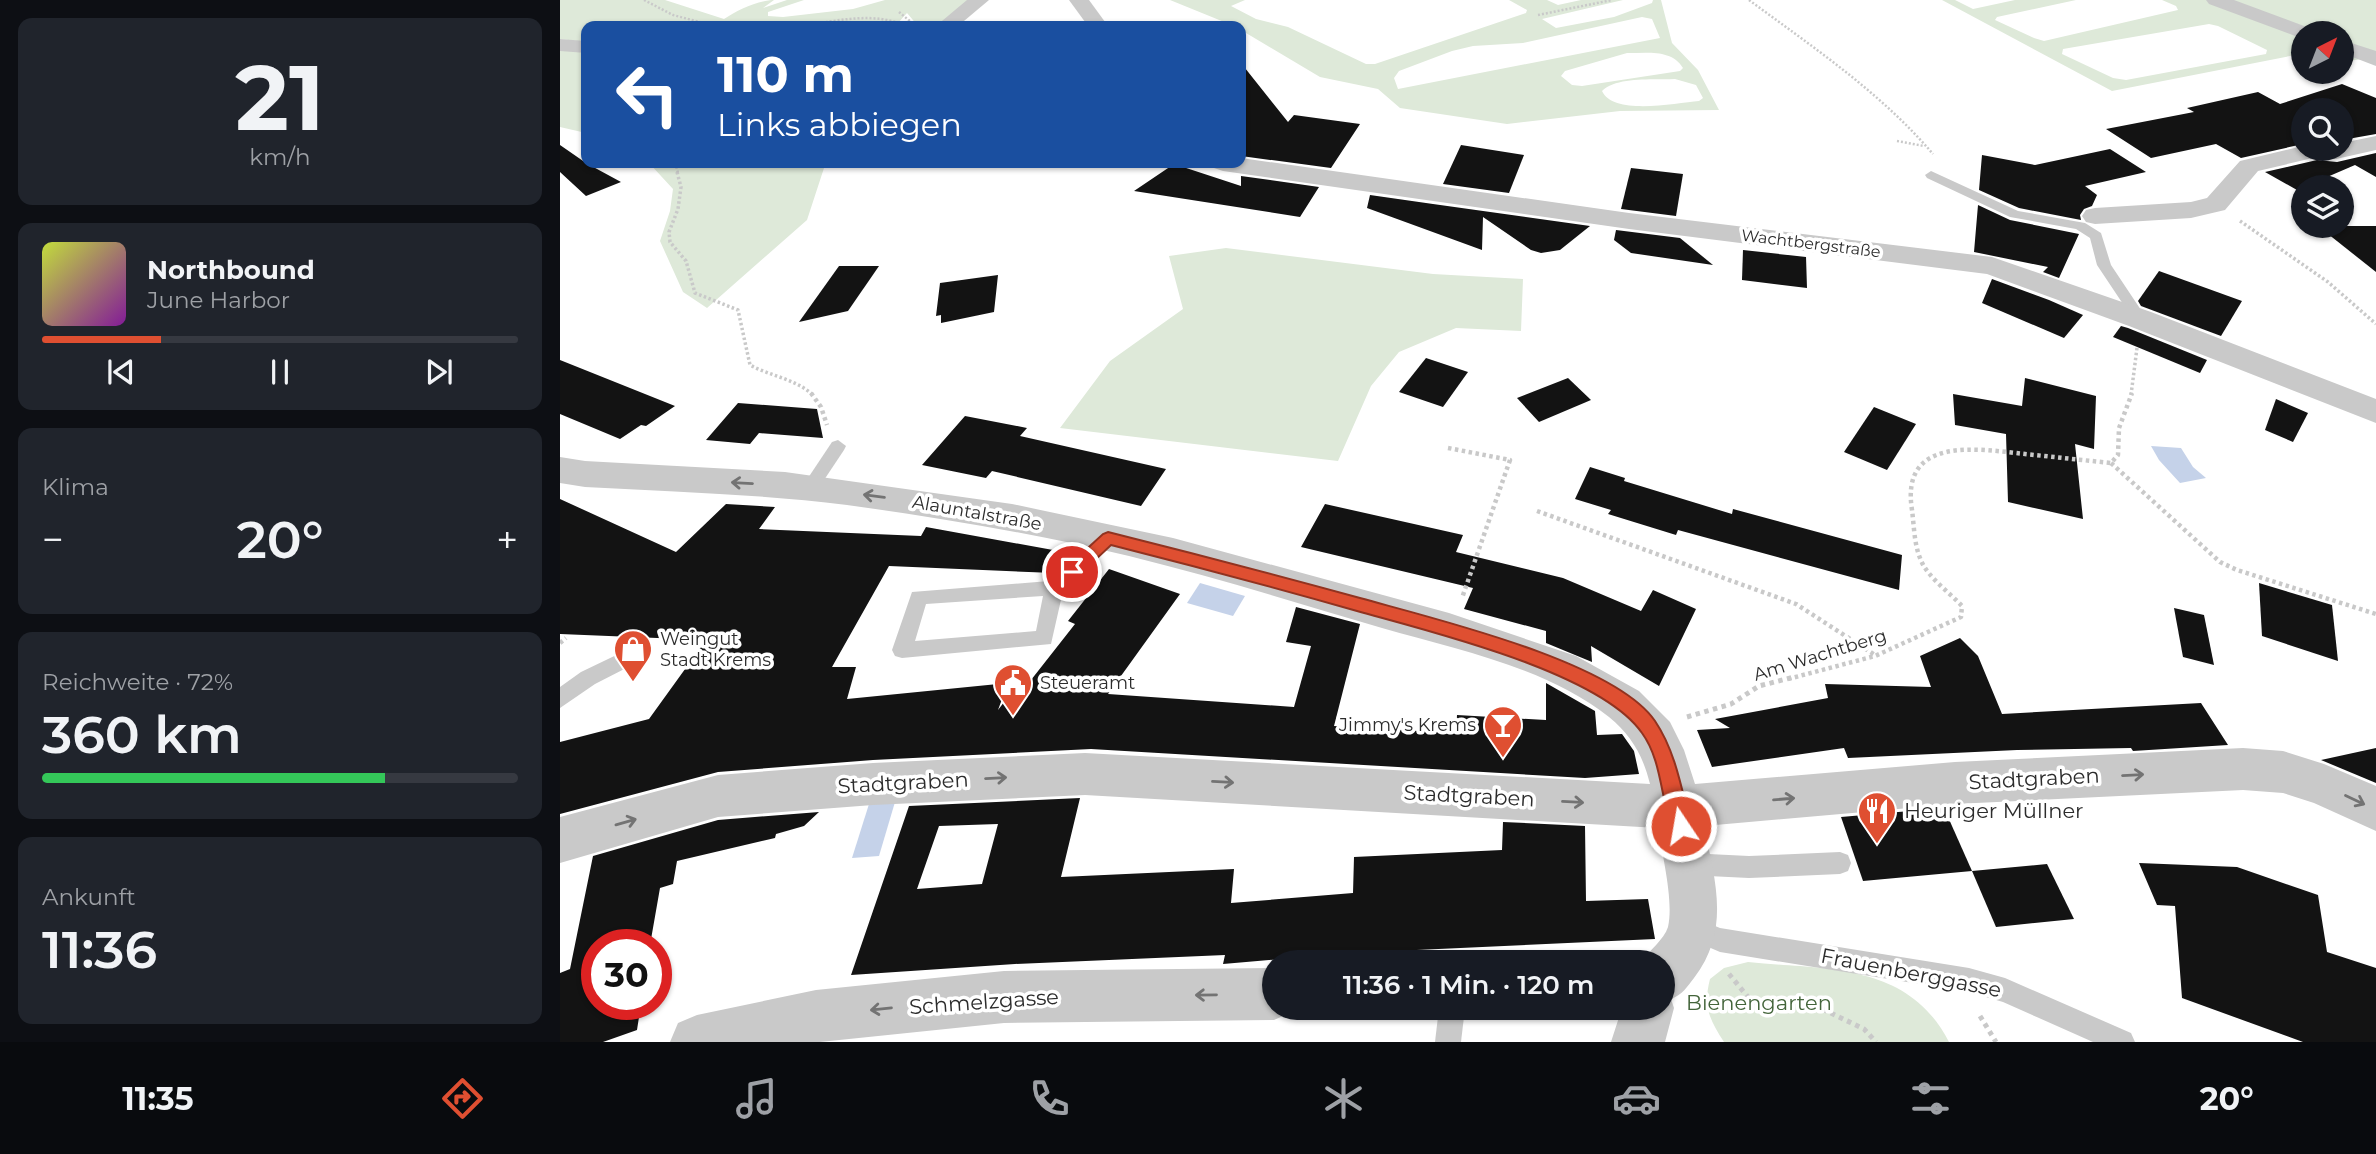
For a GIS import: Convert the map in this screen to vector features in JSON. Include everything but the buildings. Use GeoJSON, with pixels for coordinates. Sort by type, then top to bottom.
{"type":"FeatureCollection","features":[{"type":"Feature","properties":{"kind":"street"},"geometry":{"type":"LineString","coordinates":[[952,21],[979,0]]}},
{"type":"Feature","properties":{"kind":"street"},"geometry":{"type":"LineString","coordinates":[[1079,0],[1094,21]]}},
{"type":"Feature","properties":{"kind":"street"},"geometry":{"type":"LineString","coordinates":[[2216,0],[2291,28]]}},
{"type":"Feature","properties":{"kind":"street"},"geometry":{"type":"LineString","coordinates":[[560,45],[581,47]]}},
{"type":"Feature","properties":{"kind":"street"},"geometry":{"type":"LineString","coordinates":[[2354,51],[2376,59]]}},
{"type":"Feature","properties":{"kind":"street"},"geometry":{"type":"LineString","coordinates":[[2376,59],[2366,65],[2366,72],[2376,81]]}},
{"type":"Feature","properties":{"kind":"street"},"geometry":{"type":"LineString","coordinates":[[2095,216],[2191,210],[2216,204],[2249,166],[2317,150],[2336,152],[2376,144]]}},
{"type":"Feature","properties":{"kind":"street","name":"Wachtbergstraße"},"geometry":{"type":"LineString","coordinates":[[1246,166],[1629,221],[1981,264],[2028,277],[2139,331],[2376,412]]}},
{"type":"Feature","properties":{"kind":"street","name":"Alauntalstraße"},"geometry":{"type":"LineString","coordinates":[[560,470],[585,474],[810,488],[925,503],[1048,524],[1251,575],[1513,650],[1572,674],[1619,699],[1648,726],[1667,766],[1677,807],[1688,864],[1693,929]]}},
{"type":"Feature","properties":{"kind":"street","name":"Stadtgraben"},"geometry":{"type":"LineString","coordinates":[[560,840],[718,796],[873,784],[1085,774],[1677,807],[1955,783],[2243,769],[2283,772],[2324,785],[2376,809]]}},
{"type":"Feature","properties":{"kind":"street"},"geometry":{"type":"LineString","coordinates":[[1675,961],[1693,929]]}},
{"type":"Feature","properties":{"kind":"street","name":"Schmelzgasse"},"geometry":{"type":"LineString","coordinates":[[697,1042],[816,1016],[1004,997],[1262,994]]}},
{"type":"Feature","properties":{"kind":"street"},"geometry":{"type":"LineString","coordinates":[[1638,1042],[1644,1020]]}},
{"type":"Feature","properties":{"kind":"lane"},"geometry":{"type":"LineString","coordinates":[[1931,175],[2015,214],[2080,226],[2096,236],[2104,265],[2139,331]]}},
{"type":"Feature","properties":{"kind":"lane"},"geometry":{"type":"LineString","coordinates":[[810,488],[834,439]]}},
{"type":"Feature","properties":{"kind":"lane"},"geometry":{"type":"LineString","coordinates":[[1054,588],[919,597],[902,650],[1044,638],[1054,588],[1108,538]]}},
{"type":"Feature","properties":{"kind":"lane"},"geometry":{"type":"LineString","coordinates":[[560,699],[588,678],[631,656]]}},
{"type":"Feature","properties":{"kind":"lane"},"geometry":{"type":"LineString","coordinates":[[1688,864],[1749,867],[1840,863]]}},
{"type":"Feature","properties":{"kind":"lane","name":"Frauenberggasse"},"geometry":{"type":"LineString","coordinates":[[1693,929],[1720,940],[1993,986],[2122,1042]]}},
{"type":"Feature","properties":{"kind":"lane"},"geometry":{"type":"LineString","coordinates":[[1448,1042],[1451,1020]]}},
{"type":"Feature","properties":{"kind":"path"},"geometry":{"type":"LineString","coordinates":[[644,0],[673,15],[696,21]]}},
{"type":"Feature","properties":{"kind":"path"},"geometry":{"type":"LineString","coordinates":[[1538,15],[1612,0]]}},
{"type":"Feature","properties":{"kind":"path"},"geometry":{"type":"LineString","coordinates":[[1749,0],[1872,91],[1904,120],[1937,158],[1938,168],[1931,175]]}},
{"type":"Feature","properties":{"kind":"path"},"geometry":{"type":"LineString","coordinates":[[899,12],[910,21]]}},
{"type":"Feature","properties":{"kind":"path"},"geometry":{"type":"LineString","coordinates":[[842,21],[894,21]]}},
{"type":"Feature","properties":{"kind":"path"},"geometry":{"type":"LineString","coordinates":[[1897,141],[1925,146]]}},
{"type":"Feature","properties":{"kind":"path"},"geometry":{"type":"LineString","coordinates":[[676,168],[681,187],[678,209],[669,232],[670,242],[686,261],[695,293],[706,299],[728,303],[738,310],[750,365],[764,375],[804,384],[821,402],[834,439]]}},
{"type":"Feature","properties":{"kind":"path"},"geometry":{"type":"LineString","coordinates":[[2216,204],[2315,272],[2355,303],[2376,324]]}},
{"type":"Feature","properties":{"kind":"path"},"geometry":{"type":"LineString","coordinates":[[2139,331],[2132,392],[2119,428],[2118,455],[2111,463],[2220,562],[2237,570],[2376,614]]}},
{"type":"Feature","properties":{"kind":"path"},"geometry":{"type":"LineString","coordinates":[[1448,448],[1510,460],[1469,582]]}},
{"type":"Feature","properties":{"kind":"path","name":"Am Wachtberg"},"geometry":{"type":"LineString","coordinates":[[1683,718],[1731,704],[1759,686],[1875,656],[1961,617],[1962,606],[1921,562],[1908,495],[1910,477],[1925,461],[1947,451],[1964,448],[2111,463]]}},
{"type":"Feature","properties":{"kind":"path"},"geometry":{"type":"LineString","coordinates":[[1537,511],[1796,604],[1875,656]]}},
{"type":"Feature","properties":{"kind":"path"},"geometry":{"type":"LineString","coordinates":[[560,643],[566,638]]}},
{"type":"Feature","properties":{"kind":"path"},"geometry":{"type":"LineString","coordinates":[[1724,968],[1752,1002],[1814,1005],[1864,1029],[1875,1042]]}},
{"type":"Feature","properties":{"kind":"green space"},"geometry":{"type":"Polygon","coordinates":[[[560,0],[665,0],[724,19],[748,6],[768,0],[774,0],[763,8],[787,0],[804,0],[768,12],[768,16],[783,17],[853,9],[885,0],[973,0],[946,21],[914,21],[907,13],[900,21],[581,21],[581,41],[560,39],[560,0]]]}},
{"type":"Feature","properties":{"kind":"green space"},"geometry":{"type":"Polygon","coordinates":[[[1170,0],[1245,0],[1231,6],[1256,19],[1288,27],[1366,64],[1375,64],[1526,13],[1527,10],[1509,0],[1547,0],[1558,5],[1581,0],[1623,0],[1542,19],[1556,28],[1614,17],[1652,3],[1653,0],[1661,0],[1672,43],[1698,70],[1719,110],[1620,111],[1507,124],[1400,108],[1378,89],[1320,77],[1246,33],[1246,21],[1222,21],[1170,0]],[[1642,17],[1523,43],[1473,46],[1399,71],[1394,78],[1398,89],[1660,38],[1652,19],[1642,17]],[[1627,53],[1565,71],[1561,76],[1572,85],[1582,86],[1680,71],[1683,68],[1666,55],[1627,53]],[[1675,79],[1626,81],[1602,91],[1608,99],[1631,106],[1676,104],[1703,98],[1696,85],[1675,79]]]}},
{"type":"Feature","properties":{"kind":"green space"},"geometry":{"type":"Polygon","coordinates":[[[1942,0],[1955,0],[1973,9],[2015,0],[2076,0],[1997,17],[1995,20],[2044,41],[2178,10],[2176,6],[2162,0],[2376,0],[2376,57],[2354,60],[2354,21],[2291,21],[2291,56],[2112,91],[1942,0]],[[2209,24],[2063,49],[2062,54],[2113,78],[2126,80],[2266,54],[2267,50],[2209,24]]]}},
{"type":"Feature","properties":{"kind":"green space"},"geometry":{"type":"Polygon","coordinates":[[[560,49],[581,52],[581,132],[560,127],[560,49]]]}},
{"type":"Feature","properties":{"kind":"green space"},"geometry":{"type":"Polygon","coordinates":[[[654,168],[824,168],[807,220],[707,308],[683,292],[660,241],[670,211],[673,189],[654,168]]]}},
{"type":"Feature","properties":{"kind":"green space"},"geometry":{"type":"Polygon","coordinates":[[[1226,248],[1433,274],[1523,279],[1521,331],[1456,328],[1399,352],[1371,386],[1338,461],[1060,428],[1110,361],[1183,309],[1169,256],[1226,248]]]}},
{"type":"Feature","properties":{"kind":"green space","name":"Bienengarten"},"geometry":{"type":"Polygon","coordinates":[[[1748,962],[1835,970],[1888,984],[1911,997],[1932,1016],[1949,1042],[1724,1042],[1714,1026],[1707,1005],[1710,979],[1724,968],[1748,962]]]}},
{"type":"Feature","properties":{"kind":"water"},"geometry":{"type":"Polygon","coordinates":[[[2151,446],[2181,448],[2193,467],[2206,478],[2180,483],[2159,460],[2151,446]]]}},
{"type":"Feature","properties":{"kind":"water"},"geometry":{"type":"Polygon","coordinates":[[[1200,583],[1245,596],[1233,616],[1187,603],[1200,583]]]}},
{"type":"Feature","properties":{"kind":"water"},"geometry":{"type":"Polygon","coordinates":[[[895,802],[879,856],[852,858],[869,804],[895,802]]]}},
{"type":"Feature","properties":{"kind":"place","name":"Weingut Stadt Krems"},"geometry":{"type":"Point","coordinates":[633,683]}},
{"type":"Feature","properties":{"kind":"place","name":"Steueramt"},"geometry":{"type":"Point","coordinates":[1013,717]}},
{"type":"Feature","properties":{"kind":"place","name":"Jimmy's Krems"},"geometry":{"type":"Point","coordinates":[1503,759]}},
{"type":"Feature","properties":{"kind":"place","name":"Heuriger Müllner"},"geometry":{"type":"Point","coordinates":[1877,845]}},
{"type":"Feature","properties":{"kind":"route"},"geometry":{"type":"LineString","coordinates":[[1072,572],[1108,538],[1450,630],[1513,650],[1572,674],[1619,699],[1648,726],[1667,766],[1681,826]]}}]}
